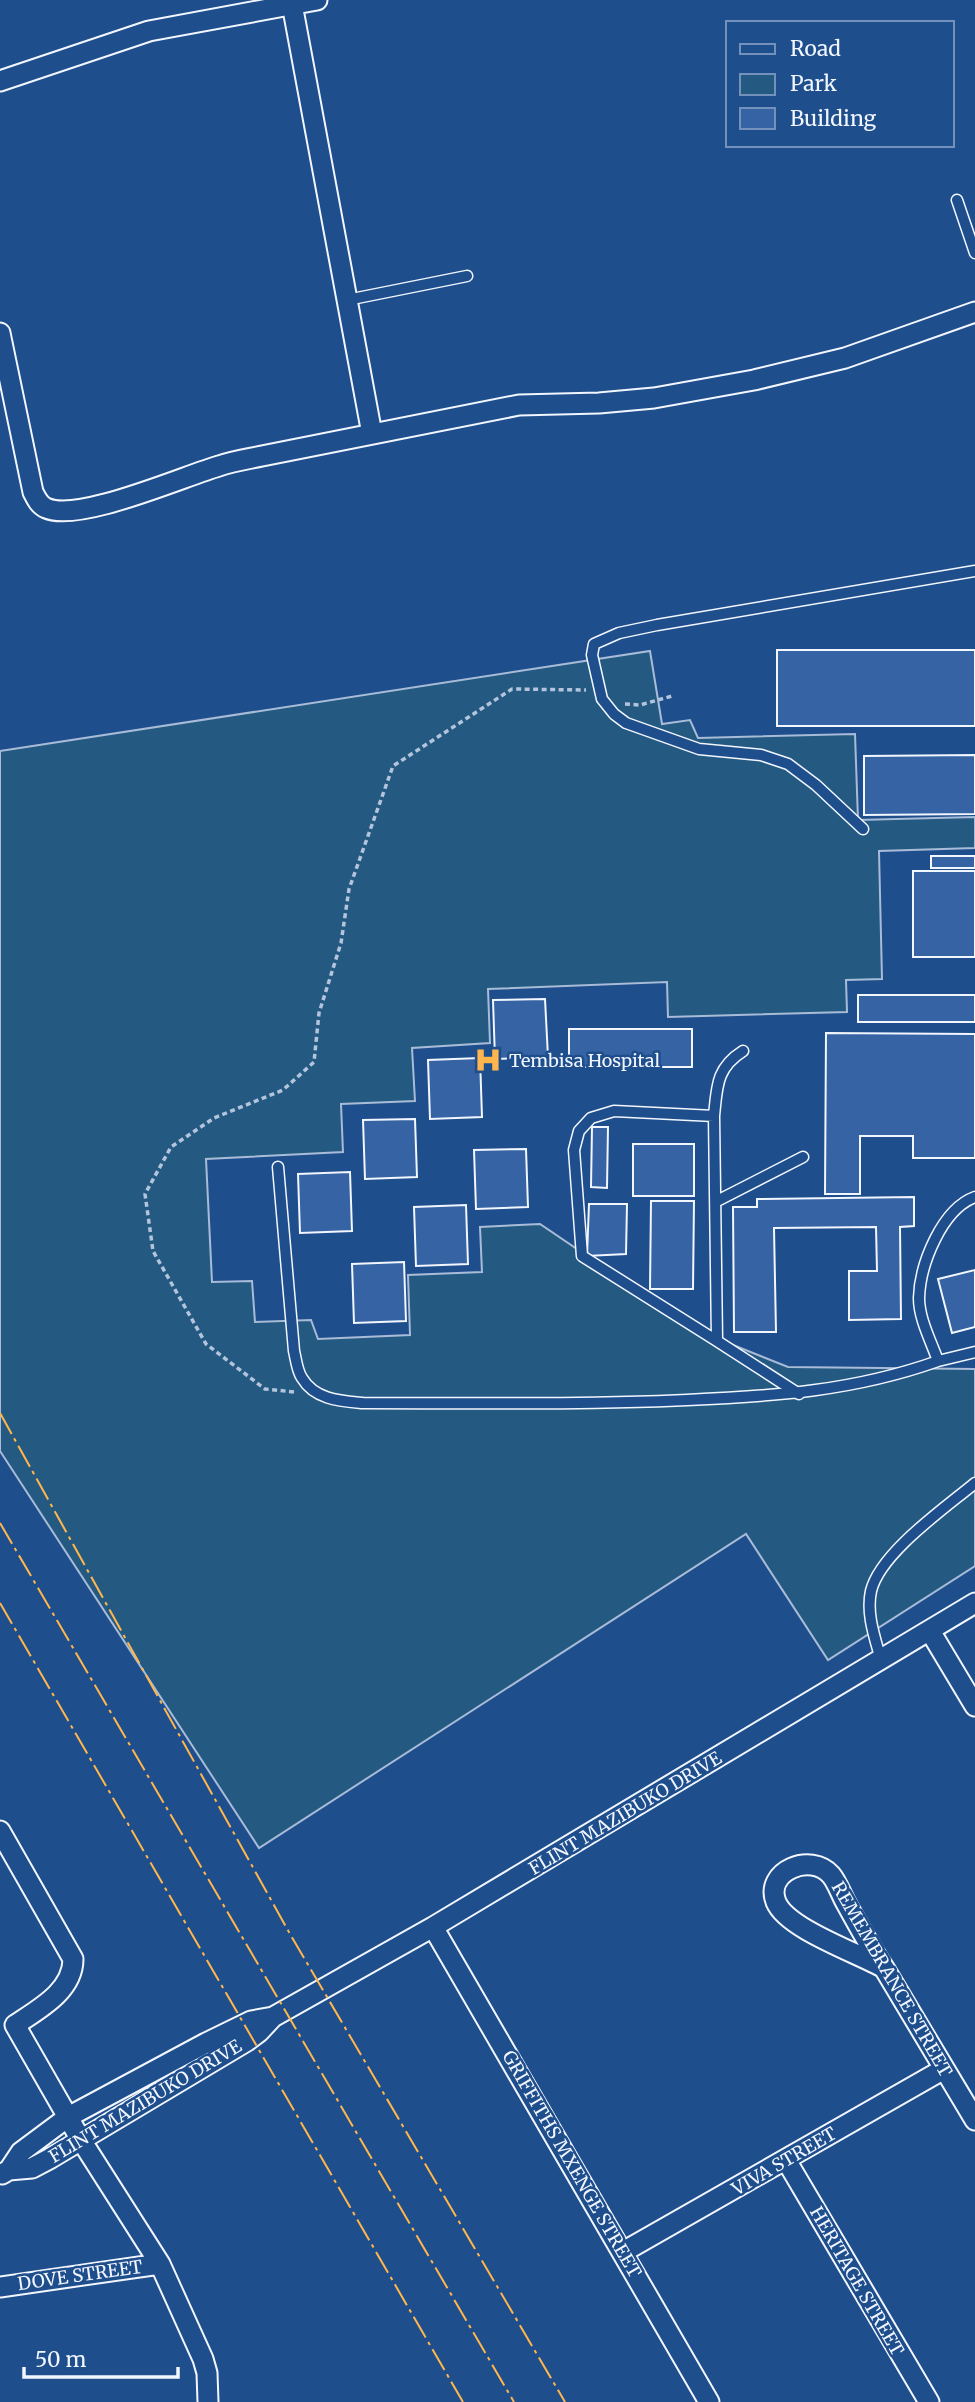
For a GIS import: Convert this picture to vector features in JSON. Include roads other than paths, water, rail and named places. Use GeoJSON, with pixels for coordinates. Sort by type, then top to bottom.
{"type":"FeatureCollection","features":[{"type":"Feature","properties":{"kind":"street"},"geometry":{"type":"LineString","coordinates":[[0,81],[149,31],[317,0]]}},
{"type":"Feature","properties":{"kind":"street"},"geometry":{"type":"LineString","coordinates":[[292,4],[372,434]]}},
{"type":"Feature","properties":{"kind":"street"},"geometry":{"type":"LineString","coordinates":[[0,333],[33,492],[39,503],[47,509],[83,509],[119,501],[221,465],[519,405],[599,403],[654,398],[754,380],[845,358],[975,312]]}},
{"type":"Feature","properties":{"kind":"street","name":"FLINT MAZIBUKO DRIVE"},"geometry":{"type":"LineString","coordinates":[[4,2173],[32,2168],[81,2140],[247,2040],[273,2017],[433,1927],[975,1603]]}},
{"type":"Feature","properties":{"kind":"street"},"geometry":{"type":"LineString","coordinates":[[930,1631],[975,1706]]}},
{"type":"Feature","properties":{"kind":"street"},"geometry":{"type":"LineString","coordinates":[[0,1831],[73,1959],[70,1978],[63,1988],[7,2028],[68,2117],[160,2264],[208,2373],[208,2402]]}},
{"type":"Feature","properties":{"kind":"street","name":"REMEMBRANCE STREET"},"geometry":{"type":"LineString","coordinates":[[884,1968],[822,1939],[782,1913],[774,1892],[777,1878],[788,1869],[800,1865],[817,1865],[830,1874],[975,2120]]}},
{"type":"Feature","properties":{"kind":"street","name":"GRIFFITHS MXENGE STREET"},"geometry":{"type":"LineString","coordinates":[[433,1927],[709,2402]]}},
{"type":"Feature","properties":{"kind":"street","name":"FLINT MAZIBUKO DRIVE"},"geometry":{"type":"LineString","coordinates":[[4,2173],[21,2152],[68,2117],[251,2021],[273,2017]]}},
{"type":"Feature","properties":{"kind":"street","name":"VIVA STREET"},"geometry":{"type":"LineString","coordinates":[[623,2252],[944,2069]]}},
{"type":"Feature","properties":{"kind":"street","name":"HERITAGE STREET"},"geometry":{"type":"LineString","coordinates":[[786,2160],[929,2402]]}},
{"type":"Feature","properties":{"kind":"street","name":"DOVE STREET"},"geometry":{"type":"LineString","coordinates":[[0,2287],[160,2264]]}},
{"type":"Feature","properties":{"kind":"lane"},"geometry":{"type":"LineString","coordinates":[[957,200],[975,253]]}},
{"type":"Feature","properties":{"kind":"lane"},"geometry":{"type":"LineString","coordinates":[[347,300],[467,276]]}},
{"type":"Feature","properties":{"kind":"lane"},"geometry":{"type":"LineString","coordinates":[[863,829],[816,785],[788,764],[761,755],[699,749],[626,723],[607,707],[600,692],[592,650],[598,641],[619,633],[975,571]]}},
{"type":"Feature","properties":{"kind":"lane"},"geometry":{"type":"LineString","coordinates":[[717,1341],[714,1116],[717,1084],[724,1067],[743,1051]]}},
{"type":"Feature","properties":{"kind":"lane"},"geometry":{"type":"LineString","coordinates":[[714,1116],[614,1111],[592,1118],[579,1131],[574,1150],[582,1256],[799,1394]]}},
{"type":"Feature","properties":{"kind":"lane"},"geometry":{"type":"LineString","coordinates":[[717,1201],[803,1157]]}},
{"type":"Feature","properties":{"kind":"lane"},"geometry":{"type":"LineString","coordinates":[[278,1167],[294,1351],[301,1378],[317,1394],[336,1401],[376,1404],[631,1403],[799,1394],[859,1384],[975,1352]]}},
{"type":"Feature","properties":{"kind":"lane"},"geometry":{"type":"LineString","coordinates":[[938,1361],[922,1316],[919,1298],[924,1267],[946,1220],[964,1201],[975,1197]]}},
{"type":"Feature","properties":{"kind":"lane"},"geometry":{"type":"LineString","coordinates":[[881,1661],[870,1612],[871,1590],[877,1575],[919,1528],[975,1483]]}},
{"type":"Feature","properties":{"kind":"place","name":"Tembisa Hospital"},"geometry":{"type":"Point","coordinates":[488,1060]}}]}
